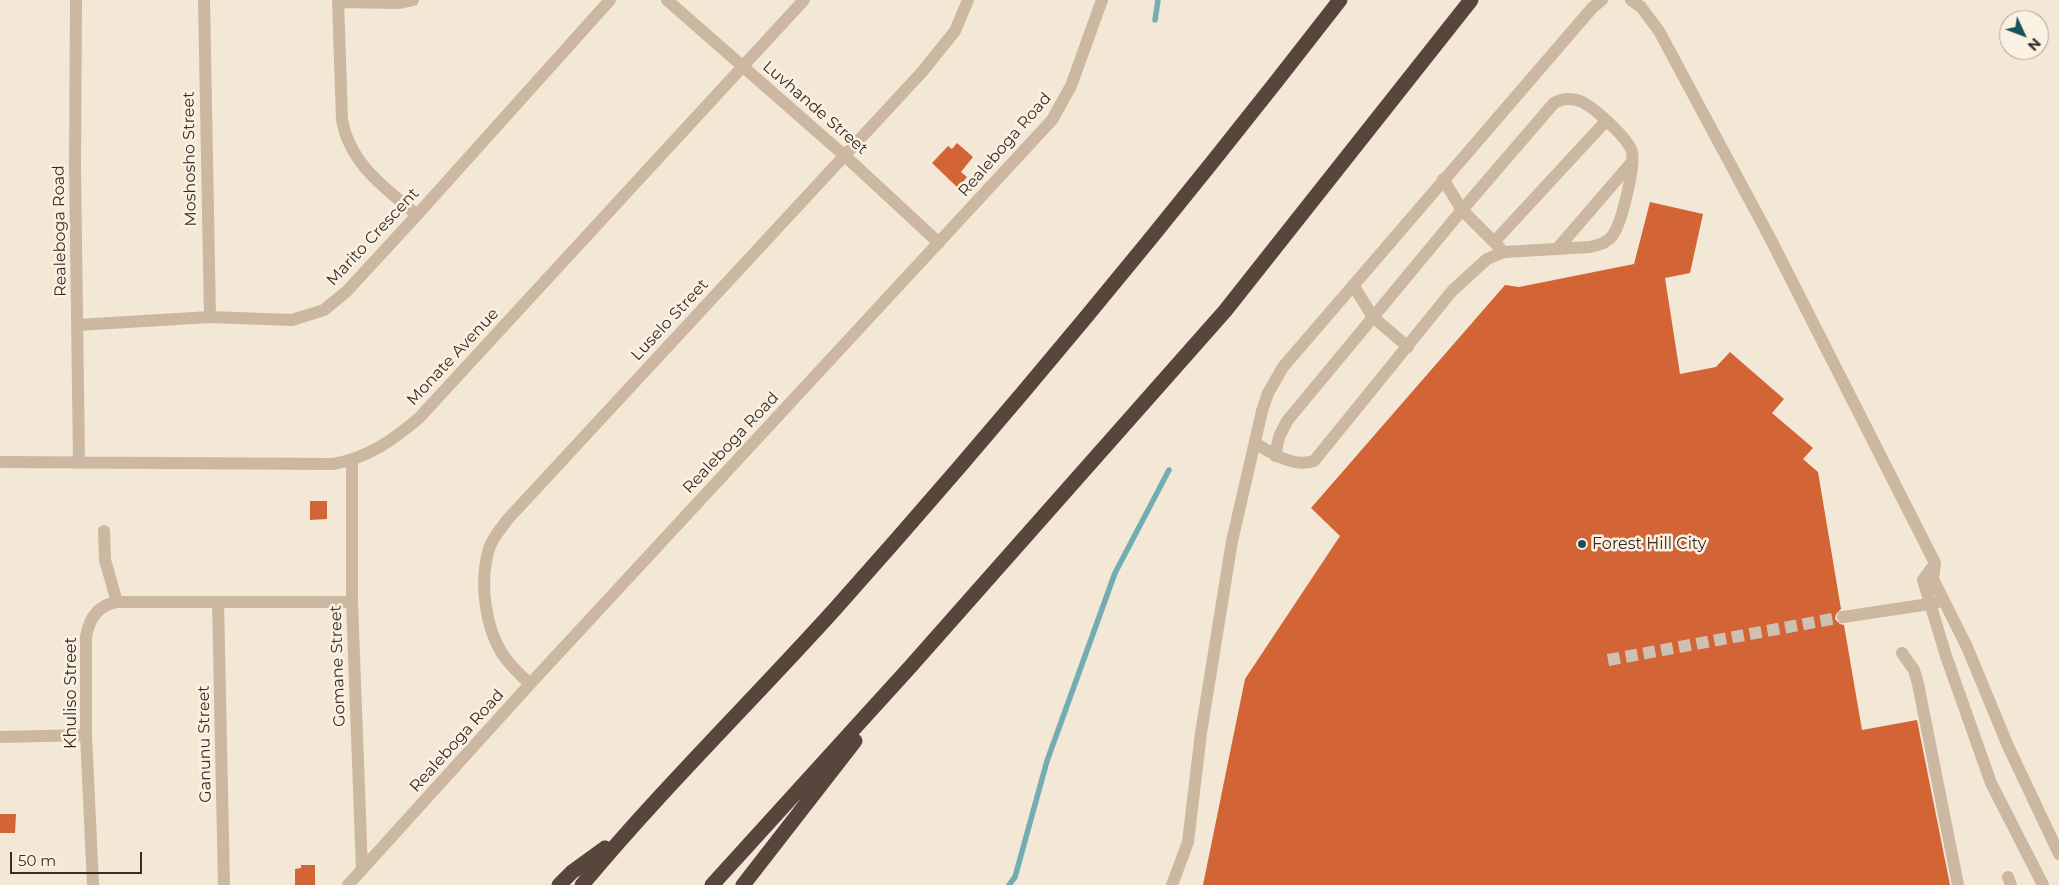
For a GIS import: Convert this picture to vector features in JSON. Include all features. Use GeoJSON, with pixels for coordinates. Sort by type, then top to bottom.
{"type":"FeatureCollection","features":[{"type":"Feature","properties":{"kind":"highway"},"geometry":{"type":"LineString","coordinates":[[582,885],[626,832],[834,609],[1064,345],[1265,97],[1340,0]]}},
{"type":"Feature","properties":{"kind":"highway"},"geometry":{"type":"LineString","coordinates":[[712,885],[911,666],[1225,311],[1470,0]]}},
{"type":"Feature","properties":{"kind":"highway"},"geometry":{"type":"LineString","coordinates":[[743,885],[911,666]]}},
{"type":"Feature","properties":{"kind":"highway"},"geometry":{"type":"LineString","coordinates":[[559,885],[572,872],[626,832]]}},
{"type":"Feature","properties":{"kind":"street","name":"Realeboga Road"},"geometry":{"type":"LineString","coordinates":[[76,0],[75,177],[79,462]]}},
{"type":"Feature","properties":{"kind":"street","name":"Moshosho Street"},"geometry":{"type":"LineString","coordinates":[[204,0],[210,318]]}},
{"type":"Feature","properties":{"kind":"street"},"geometry":{"type":"LineString","coordinates":[[413,0],[400,3],[338,1],[342,120],[345,136],[351,151],[361,164],[417,215]]}},
{"type":"Feature","properties":{"kind":"street","name":"Marito Crescent"},"geometry":{"type":"LineString","coordinates":[[78,325],[210,318],[292,320],[324,310],[347,291],[610,0]]}},
{"type":"Feature","properties":{"kind":"street","name":"Luvhande Street"},"geometry":{"type":"LineString","coordinates":[[667,0],[845,156],[939,243]]}},
{"type":"Feature","properties":{"kind":"street","name":"Monate Avenue"},"geometry":{"type":"LineString","coordinates":[[0,462],[333,464],[352,460],[380,448],[419,418],[804,0]]}},
{"type":"Feature","properties":{"kind":"street","name":"Luselo Street"},"geometry":{"type":"LineString","coordinates":[[530,684],[503,654],[489,622],[486,600],[486,564],[489,548],[496,535],[507,520],[845,156],[948,42],[956,31],[968,0]]}},
{"type":"Feature","properties":{"kind":"street","name":"Realeboga Road"},"geometry":{"type":"LineString","coordinates":[[348,885],[530,684],[1058,112],[1071,86],[1102,0]]}},
{"type":"Feature","properties":{"kind":"street"},"geometry":{"type":"LineString","coordinates":[[1177,883],[1180,862],[1188,842],[1201,733],[1232,541],[1262,411],[1276,379],[1443,179],[1593,7],[1602,0]]}},
{"type":"Feature","properties":{"kind":"street"},"geometry":{"type":"LineString","coordinates":[[1631,0],[1641,7],[1659,32],[1770,238],[1935,563],[1933,579],[1946,602],[2059,854]]}},
{"type":"Feature","properties":{"kind":"street"},"geometry":{"type":"LineString","coordinates":[[1255,443],[1275,456],[1308,463],[1318,458],[1452,291],[1487,259],[1504,252],[1590,247],[1603,244],[1612,236],[1617,227],[1632,162],[1632,151],[1628,144],[1606,121],[1580,101],[1561,99],[1554,103],[1462,210],[1287,421],[1279,437],[1275,456]]}},
{"type":"Feature","properties":{"kind":"street"},"geometry":{"type":"LineString","coordinates":[[1494,242],[1606,121]]}},
{"type":"Feature","properties":{"kind":"street"},"geometry":{"type":"LineString","coordinates":[[1557,249],[1632,162]]}},
{"type":"Feature","properties":{"kind":"street"},"geometry":{"type":"LineString","coordinates":[[1443,179],[1462,210],[1504,252]]}},
{"type":"Feature","properties":{"kind":"street"},"geometry":{"type":"LineString","coordinates":[[1353,285],[1373,317],[1408,347]]}},
{"type":"Feature","properties":{"kind":"street","name":"Gomane Street"},"geometry":{"type":"LineString","coordinates":[[352,460],[352,602],[362,870]]}},
{"type":"Feature","properties":{"kind":"street"},"geometry":{"type":"LineString","coordinates":[[104,531],[105,560],[117,602],[352,602]]}},
{"type":"Feature","properties":{"kind":"street"},"geometry":{"type":"LineString","coordinates":[[1935,563],[1923,580],[1928,604],[1992,783],[2043,885]]}},
{"type":"Feature","properties":{"kind":"street","name":"Khuliso Street"},"geometry":{"type":"LineString","coordinates":[[93,885],[86,735],[86,637],[88,626],[101,608],[117,602]]}},
{"type":"Feature","properties":{"kind":"street","name":"Ganunu Street"},"geometry":{"type":"LineString","coordinates":[[218,602],[224,885]]}},
{"type":"Feature","properties":{"kind":"street"},"geometry":{"type":"LineString","coordinates":[[1843,617],[1946,602]]}},
{"type":"Feature","properties":{"kind":"street"},"geometry":{"type":"LineString","coordinates":[[1902,653],[1914,670],[1918,684],[1958,885]]}},
{"type":"Feature","properties":{"kind":"street"},"geometry":{"type":"LineString","coordinates":[[0,737],[86,735]]}},
{"type":"Feature","properties":{"kind":"building"},"geometry":{"type":"Polygon","coordinates":[[[957,143],[973,157],[961,172],[967,177],[958,188],[932,163],[948,146],[952,149],[957,143]]]}},
{"type":"Feature","properties":{"kind":"building","name":"Forest Hill City"},"geometry":{"type":"Polygon","coordinates":[[[1650,202],[1703,214],[1690,273],[1665,278],[1680,374],[1716,367],[1730,352],[1784,399],[1772,413],[1813,448],[1803,459],[1818,472],[1841,609],[1836,614],[1835,619],[1844,625],[1862,730],[1917,720],[1950,885],[1203,885],[1245,679],[1340,536],[1311,508],[1505,285],[1519,287],[1634,264],[1650,202]]]}},
{"type":"Feature","properties":{"kind":"building"},"geometry":{"type":"Polygon","coordinates":[[[310,501],[327,501],[327,519],[310,520],[310,501]]]}},
{"type":"Feature","properties":{"kind":"building"},"geometry":{"type":"Polygon","coordinates":[[[0,814],[16,814],[15,833],[0,833],[0,814]]]}},
{"type":"Feature","properties":{"kind":"building"},"geometry":{"type":"Polygon","coordinates":[[[301,865],[315,865],[315,885],[295,885],[295,869],[301,868],[301,865]]]}},
{"type":"Feature","properties":{"kind":"waterway"},"geometry":{"type":"LineString","coordinates":[[1155,20],[1158,0]]}},
{"type":"Feature","properties":{"kind":"waterway"},"geometry":{"type":"LineString","coordinates":[[1009,885],[1015,877],[1047,761],[1115,573],[1169,470]]}},
{"type":"Feature","properties":{"kind":"tunnel"},"geometry":{"type":"LineString","coordinates":[[1608,660],[1843,617]]}},
{"type":"Feature","properties":{"kind":"place","name":"Forest Hill City"},"geometry":{"type":"Point","coordinates":[1582,544]}}]}
